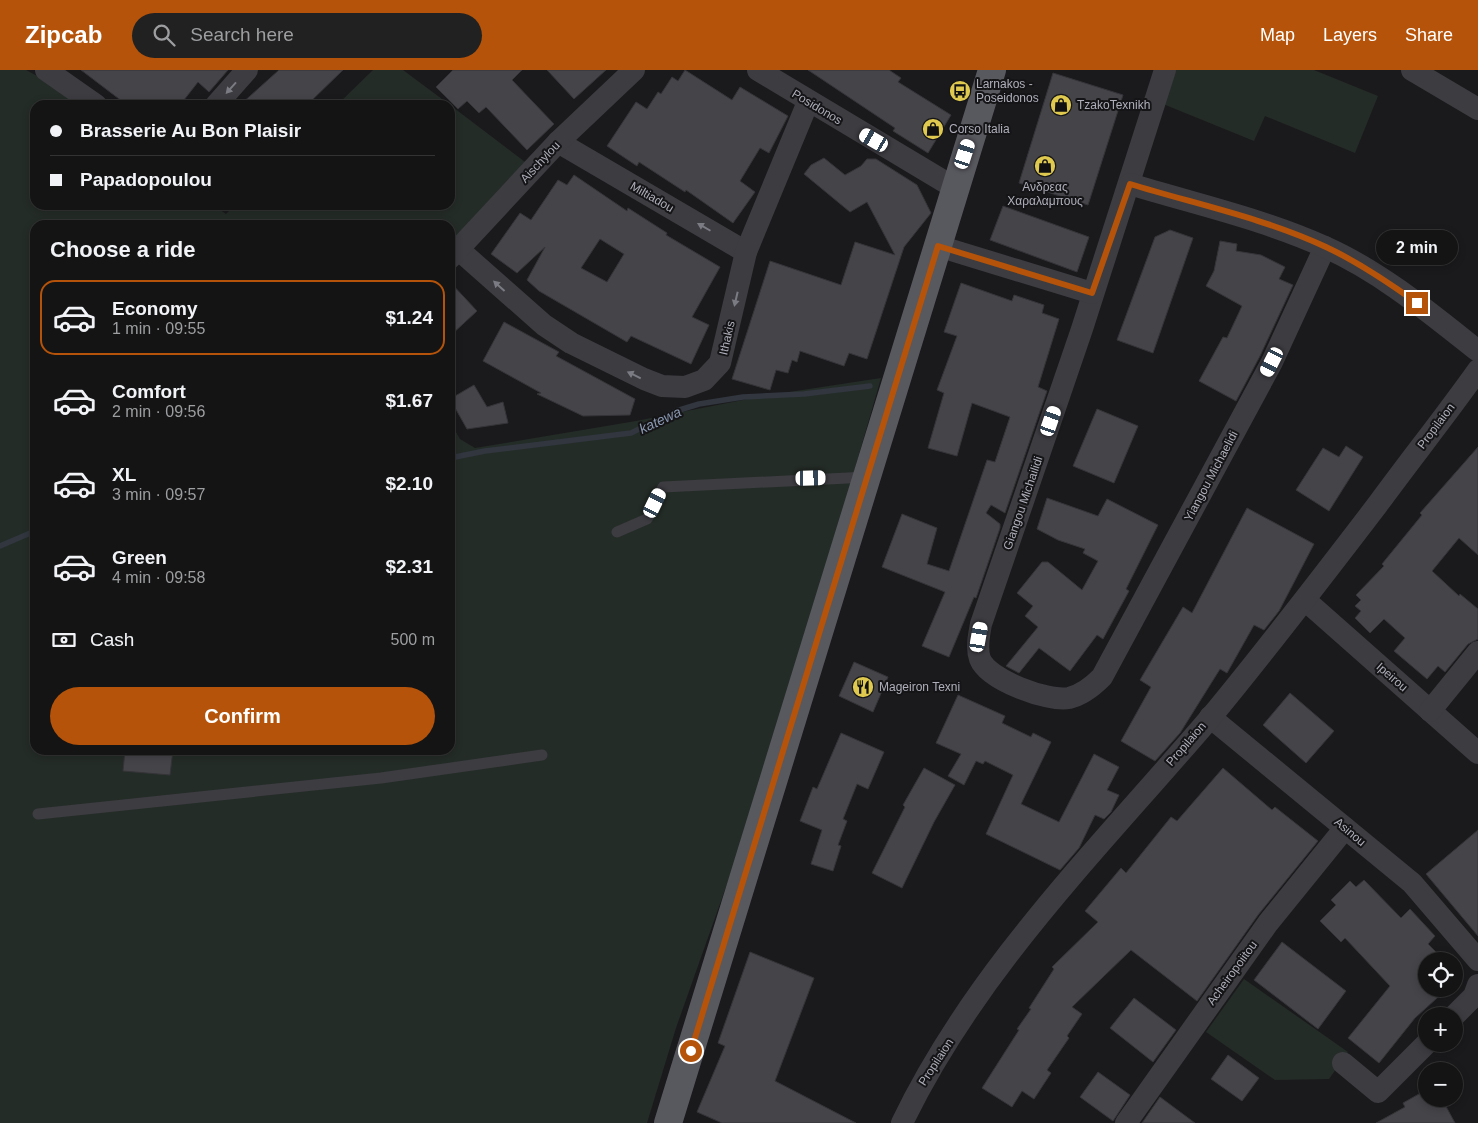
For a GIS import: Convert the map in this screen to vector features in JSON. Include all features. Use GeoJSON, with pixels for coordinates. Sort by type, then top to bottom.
{"type":"FeatureCollection","features":[{"type":"Feature","properties":{"kind":"main road"},"geometry":{"type":"LineString","coordinates":[[668,1123],[992,70]]}},
{"type":"Feature","properties":{"kind":"street"},"geometry":{"type":"LineString","coordinates":[[46,70],[89,100]]}},
{"type":"Feature","properties":{"kind":"street"},"geometry":{"type":"LineString","coordinates":[[220,100],[247,70]]}},
{"type":"Feature","properties":{"kind":"street","name":"Aischylou"},"geometry":{"type":"LineString","coordinates":[[455,253],[558,142],[634,70]]}},
{"type":"Feature","properties":{"kind":"street","name":"Posidonos"},"geometry":{"type":"LineString","coordinates":[[758,70],[808,102],[955,188]]}},
{"type":"Feature","properties":{"kind":"street","name":"Giangou Michailidi"},"geometry":{"type":"LineString","coordinates":[[1080,694],[1070,698],[1046,697],[999,678],[984,666],[978,648],[981,624],[1082,329],[1165,70]]}},
{"type":"Feature","properties":{"kind":"street"},"geometry":{"type":"LineString","coordinates":[[1412,70],[1478,109]]}},
{"type":"Feature","properties":{"kind":"street","name":"Ithakis"},"geometry":{"type":"LineString","coordinates":[[455,255],[544,325],[571,343],[644,379],[679,388],[704,380],[720,363],[746,252],[808,102]]}},
{"type":"Feature","properties":{"kind":"street","name":"Miltiadou"},"geometry":{"type":"LineString","coordinates":[[558,142],[746,252]]}},
{"type":"Feature","properties":{"kind":"street"},"geometry":{"type":"LineString","coordinates":[[1130,184],[1277,228],[1325,247],[1369,270],[1405,294],[1478,351]]}},
{"type":"Feature","properties":{"kind":"street"},"geometry":{"type":"LineString","coordinates":[[938,246],[1092,293]]}},
{"type":"Feature","properties":{"kind":"street","name":"Yiangou Michaelidi"},"geometry":{"type":"LineString","coordinates":[[1080,694],[1098,682],[1110,665],[1272,362],[1325,247]]}},
{"type":"Feature","properties":{"kind":"street","name":"Propilaion"},"geometry":{"type":"LineString","coordinates":[[902,1123],[919,1088],[1022,935],[1065,882],[1210,717],[1305,600],[1478,370]]}},
{"type":"Feature","properties":{"kind":"street","name":"Ipeirou"},"geometry":{"type":"LineString","coordinates":[[1305,600],[1478,753]]}},
{"type":"Feature","properties":{"kind":"street"},"geometry":{"type":"LineString","coordinates":[[1430,711],[1478,652]]}},
{"type":"Feature","properties":{"kind":"street","name":"Asinou"},"geometry":{"type":"LineString","coordinates":[[1210,717],[1412,883],[1478,960]]}},
{"type":"Feature","properties":{"kind":"street","name":"Acheiropoiitou"},"geometry":{"type":"LineString","coordinates":[[1126,1123],[1268,923],[1346,828]]}},
{"type":"Feature","properties":{"kind":"street"},"geometry":{"type":"LineString","coordinates":[[1463,1007],[1474,996],[1478,984]]}},
{"type":"Feature","properties":{"kind":"street"},"geometry":{"type":"LineString","coordinates":[[1342,1063],[1378,1092],[1418,1052]]}},
{"type":"Feature","properties":{"kind":"lane"},"geometry":{"type":"LineString","coordinates":[[617,532],[647,519],[663,487],[868,477]]}},
{"type":"Feature","properties":{"kind":"lane"},"geometry":{"type":"LineString","coordinates":[[38,814],[381,778],[542,755]]}},
{"type":"Feature","properties":{"kind":"shaded area"},"geometry":{"type":"Polygon","coordinates":[[[0,70],[26,70],[69,93],[78,100],[30,100],[30,210],[220,210],[226,214],[230,210],[455,210],[455,109],[533,168],[455,249],[455,220],[30,220],[30,755],[455,755],[455,430],[460,439],[475,448],[636,421],[763,396],[881,378],[815,607],[750,819],[676,1028],[647,1123],[0,1123],[0,70]]]}},
{"type":"Feature","properties":{"kind":"shaded area"},"geometry":{"type":"Polygon","coordinates":[[[373,70],[403,70],[443,100],[342,100],[373,70]]]}},
{"type":"Feature","properties":{"kind":"shaded area"},"geometry":{"type":"Polygon","coordinates":[[[1176,70],[1314,70],[1378,96],[1355,153],[1265,116],[1254,141],[1163,104],[1176,70]]]}},
{"type":"Feature","properties":{"kind":"shaded area"},"geometry":{"type":"Polygon","coordinates":[[[1244,979],[1348,1052],[1329,1079],[1275,1080],[1206,1032],[1244,979]]]}},
{"type":"Feature","properties":{"kind":"building"},"geometry":{"type":"Polygon","coordinates":[[[81,70],[228,70],[209,92],[198,82],[184,100],[120,100],[81,70]]]}},
{"type":"Feature","properties":{"kind":"building"},"geometry":{"type":"Polygon","coordinates":[[[279,70],[343,70],[312,100],[246,100],[279,70]]]}},
{"type":"Feature","properties":{"kind":"building"},"geometry":{"type":"Polygon","coordinates":[[[453,70],[522,70],[512,80],[554,124],[527,150],[486,107],[479,113],[467,101],[458,109],[455,106],[455,100],[449,100],[436,87],[453,70]]]}},
{"type":"Feature","properties":{"kind":"building"},"geometry":{"type":"Polygon","coordinates":[[[547,70],[606,70],[574,99],[547,70]]]}},
{"type":"Feature","properties":{"kind":"building"},"geometry":{"type":"Polygon","coordinates":[[[685,70],[732,100],[740,87],[788,116],[769,153],[760,148],[740,181],[755,192],[733,223],[686,190],[685,192],[639,162],[637,166],[607,146],[636,102],[647,109],[658,92],[661,94],[672,77],[678,81],[685,70]]]}},
{"type":"Feature","properties":{"kind":"building"},"geometry":{"type":"Polygon","coordinates":[[[808,70],[889,70],[901,78],[898,82],[951,115],[928,153],[893,131],[895,128],[808,70]]]}},
{"type":"Feature","properties":{"kind":"building"},"geometry":{"type":"Polygon","coordinates":[[[1053,73],[1123,95],[1088,205],[1019,183],[1053,73]]]}},
{"type":"Feature","properties":{"kind":"building"},"geometry":{"type":"Polygon","coordinates":[[[824,158],[845,175],[861,166],[867,159],[876,159],[917,185],[931,213],[904,247],[867,359],[849,353],[844,366],[800,351],[797,362],[792,360],[788,373],[776,370],[770,390],[732,379],[770,261],[841,285],[855,242],[895,255],[867,202],[850,212],[804,174],[811,165],[824,158]]]}},
{"type":"Feature","properties":{"kind":"building"},"geometry":{"type":"Polygon","coordinates":[[[574,175],[627,211],[628,208],[667,233],[666,235],[720,267],[692,317],[709,325],[691,364],[631,336],[627,342],[539,291],[527,280],[545,247],[517,273],[491,254],[520,213],[531,220],[558,180],[567,185],[574,175]],[[600,239],[581,268],[607,282],[624,254],[600,239]]]}},
{"type":"Feature","properties":{"kind":"building"},"geometry":{"type":"Polygon","coordinates":[[[1003,206],[1089,237],[1077,272],[990,240],[1003,206]]]}},
{"type":"Feature","properties":{"kind":"building"},"geometry":{"type":"Polygon","coordinates":[[[1170,230],[1193,238],[1153,353],[1117,340],[1155,237],[1170,230]]]}},
{"type":"Feature","properties":{"kind":"building"},"geometry":{"type":"Polygon","coordinates":[[[1220,241],[1237,244],[1236,251],[1261,255],[1285,267],[1279,279],[1293,285],[1260,356],[1236,401],[1199,381],[1223,337],[1227,338],[1242,306],[1206,286],[1214,271],[1220,241]]]}},
{"type":"Feature","properties":{"kind":"building"},"geometry":{"type":"Polygon","coordinates":[[[961,283],[1012,301],[1014,295],[1044,305],[1042,313],[1059,319],[1038,387],[1047,391],[1005,513],[991,505],[986,513],[1000,524],[1000,528],[976,598],[974,597],[949,657],[922,646],[945,592],[882,567],[902,514],[937,528],[927,564],[949,571],[987,460],[995,462],[1010,417],[972,403],[957,456],[928,448],[944,393],[937,390],[957,336],[944,332],[961,283]]]}},
{"type":"Feature","properties":{"kind":"building"},"geometry":{"type":"Polygon","coordinates":[[[455,287],[477,311],[455,331],[455,287]]]}},
{"type":"Feature","properties":{"kind":"building"},"geometry":{"type":"Polygon","coordinates":[[[504,322],[559,352],[556,356],[635,399],[630,415],[583,416],[537,394],[541,393],[483,361],[504,322]]]}},
{"type":"Feature","properties":{"kind":"building"},"geometry":{"type":"Polygon","coordinates":[[[474,385],[487,407],[503,402],[508,423],[467,429],[455,408],[455,396],[474,385]]]}},
{"type":"Feature","properties":{"kind":"building"},"geometry":{"type":"Polygon","coordinates":[[[1097,409],[1138,426],[1114,483],[1073,466],[1097,409]]]}},
{"type":"Feature","properties":{"kind":"building"},"geometry":{"type":"Polygon","coordinates":[[[1346,446],[1363,457],[1329,511],[1296,490],[1323,448],[1339,457],[1346,446]]]}},
{"type":"Feature","properties":{"kind":"building"},"geometry":{"type":"Polygon","coordinates":[[[1478,447],[1478,555],[1459,538],[1432,571],[1459,596],[1460,594],[1478,609],[1478,639],[1468,644],[1445,672],[1438,666],[1427,679],[1394,651],[1405,638],[1384,619],[1370,633],[1355,618],[1361,611],[1355,606],[1361,600],[1356,595],[1384,566],[1382,564],[1422,515],[1420,513],[1478,447]]]}},
{"type":"Feature","properties":{"kind":"building"},"geometry":{"type":"Polygon","coordinates":[[[1047,498],[1098,516],[1107,499],[1158,525],[1126,589],[1129,591],[1103,639],[1097,635],[1070,671],[1039,648],[1019,673],[1006,666],[1038,627],[1025,616],[1033,606],[1017,593],[1042,562],[1048,562],[1082,590],[1098,561],[1083,553],[1085,549],[1058,540],[1037,529],[1047,498]]]}},
{"type":"Feature","properties":{"kind":"building"},"geometry":{"type":"Polygon","coordinates":[[[1247,508],[1314,544],[1279,611],[1264,630],[1254,625],[1227,673],[1220,669],[1180,733],[1155,761],[1121,741],[1151,687],[1140,680],[1183,607],[1192,613],[1247,508]]]}},
{"type":"Feature","properties":{"kind":"building","name":"Mageiron Texni"},"geometry":{"type":"Polygon","coordinates":[[[854,662],[888,677],[873,712],[839,696],[854,662]]]}},
{"type":"Feature","properties":{"kind":"building"},"geometry":{"type":"Polygon","coordinates":[[[1290,693],[1334,731],[1306,763],[1263,725],[1290,693]]]}},
{"type":"Feature","properties":{"kind":"building"},"geometry":{"type":"Polygon","coordinates":[[[958,695],[1005,716],[1002,723],[1031,737],[1033,733],[1051,742],[1021,804],[1059,822],[1094,754],[1119,767],[1107,790],[1119,795],[1111,812],[1104,819],[1095,815],[1079,848],[1060,870],[986,834],[1013,775],[985,761],[983,764],[976,761],[964,785],[948,776],[961,754],[936,743],[958,695]]]}},
{"type":"Feature","properties":{"kind":"building"},"geometry":{"type":"Polygon","coordinates":[[[841,733],[884,752],[868,789],[857,784],[843,819],[847,821],[838,845],[841,846],[833,871],[811,864],[822,830],[800,821],[813,787],[817,789],[841,733]]]}},
{"type":"Feature","properties":{"kind":"building"},"geometry":{"type":"Polygon","coordinates":[[[125,755],[172,755],[170,775],[123,771],[125,755]]]}},
{"type":"Feature","properties":{"kind":"building"},"geometry":{"type":"Polygon","coordinates":[[[924,768],[955,785],[934,822],[902,888],[872,873],[905,807],[903,805],[924,768]]]}},
{"type":"Feature","properties":{"kind":"building"},"geometry":{"type":"Polygon","coordinates":[[[1223,768],[1272,810],[1275,807],[1318,841],[1258,915],[1197,1001],[1131,950],[1072,1007],[1082,1014],[1067,1036],[1069,1038],[1047,1070],[1051,1073],[1034,1099],[1022,1091],[1012,1107],[982,1088],[1019,1030],[1017,1029],[1031,1009],[1029,1008],[1054,969],[1052,967],[1098,922],[1085,911],[1121,868],[1126,873],[1171,817],[1177,821],[1223,768]]]}},
{"type":"Feature","properties":{"kind":"building"},"geometry":{"type":"Polygon","coordinates":[[[1478,830],[1478,936],[1426,874],[1478,830]]]}},
{"type":"Feature","properties":{"kind":"building"},"geometry":{"type":"Polygon","coordinates":[[[1364,880],[1401,918],[1410,909],[1435,936],[1428,944],[1436,952],[1418,952],[1418,997],[1438,997],[1427,1007],[1418,1007],[1418,1015],[1379,1063],[1348,1038],[1390,986],[1345,938],[1341,942],[1320,921],[1336,905],[1331,900],[1350,881],[1356,887],[1364,880]]]}},
{"type":"Feature","properties":{"kind":"building"},"geometry":{"type":"Polygon","coordinates":[[[1282,942],[1346,991],[1318,1029],[1254,980],[1282,942]]]}},
{"type":"Feature","properties":{"kind":"building"},"geometry":{"type":"Polygon","coordinates":[[[750,952],[814,978],[775,1081],[856,1123],[722,1123],[697,1112],[725,1046],[718,1043],[750,952]]]}},
{"type":"Feature","properties":{"kind":"building"},"geometry":{"type":"Polygon","coordinates":[[[1134,998],[1176,1030],[1153,1062],[1110,1028],[1134,998]]]}},
{"type":"Feature","properties":{"kind":"building"},"geometry":{"type":"Polygon","coordinates":[[[1228,1055],[1259,1078],[1242,1101],[1211,1079],[1228,1055]]]}},
{"type":"Feature","properties":{"kind":"building"},"geometry":{"type":"Polygon","coordinates":[[[1098,1072],[1130,1095],[1113,1121],[1080,1097],[1098,1072]]]}},
{"type":"Feature","properties":{"kind":"building"},"geometry":{"type":"Polygon","coordinates":[[[1418,1095],[1418,1107],[1446,1107],[1455,1123],[1376,1123],[1405,1107],[1403,1103],[1418,1095]]]}},
{"type":"Feature","properties":{"kind":"building"},"geometry":{"type":"Polygon","coordinates":[[[1160,1097],[1195,1123],[1142,1123],[1160,1097]]]}},
{"type":"Feature","properties":{"kind":"waterway","name":"katewa"},"geometry":{"type":"LineString","coordinates":[[455,457],[485,451],[631,433],[676,411],[699,404],[743,397],[804,394],[870,386]]}},
{"type":"Feature","properties":{"kind":"waterway","name":"katewa"},"geometry":{"type":"LineString","coordinates":[[0,546],[30,533]]}},
{"type":"Feature","properties":{"kind":"place","name":"Larnakos - Poseidonos"},"geometry":{"type":"Point","coordinates":[960,91]}},
{"type":"Feature","properties":{"kind":"place","name":"TzakoTexnikh"},"geometry":{"type":"Point","coordinates":[1061,105]}},
{"type":"Feature","properties":{"kind":"place","name":"Corso Italia"},"geometry":{"type":"Point","coordinates":[933,129]}},
{"type":"Feature","properties":{"kind":"place","name":"Ανδρεας Χαραλαμπους"},"geometry":{"type":"Point","coordinates":[1045,166]}},
{"type":"Feature","properties":{"kind":"place","name":"Mageiron Texni"},"geometry":{"type":"Point","coordinates":[863,687]}},
{"type":"Feature","properties":{"kind":"route"},"geometry":{"type":"LineString","coordinates":[[691,1051],[938,246],[1092,293],[1130,184],[1277,228],[1325,247],[1369,270],[1417,303]]}}]}
